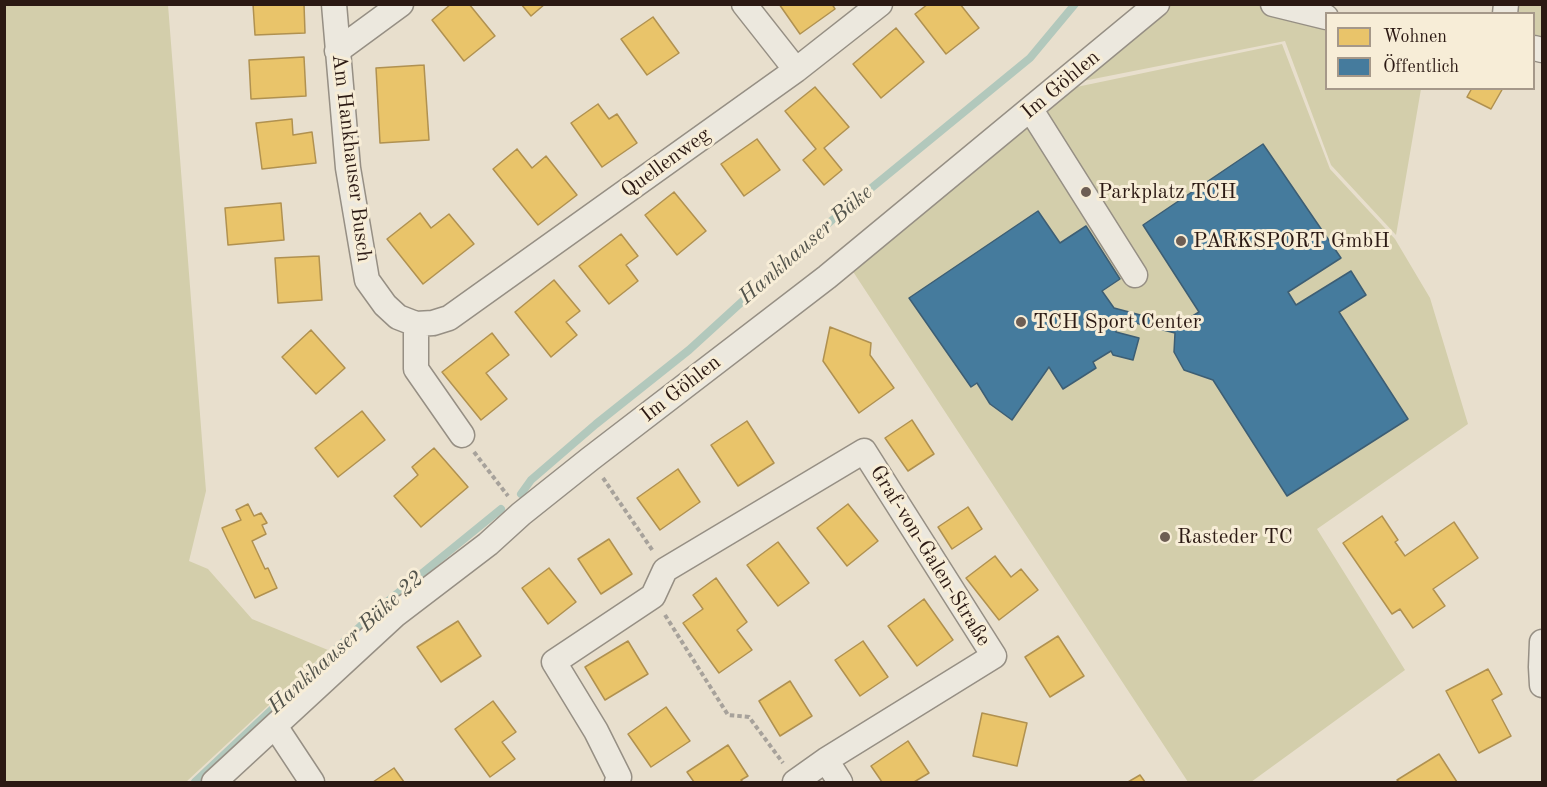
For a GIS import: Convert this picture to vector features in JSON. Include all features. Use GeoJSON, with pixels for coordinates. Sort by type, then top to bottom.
{"type":"FeatureCollection","features":[{"type":"Feature","properties":{"kind":"street","name":"Am Hankhauser Busch"},"geometry":{"type":"LineString","coordinates":[[334,4],[348,168],[367,280],[385,305],[398,317],[416,324]]}},
{"type":"Feature","properties":{"kind":"street"},"geometry":{"type":"LineString","coordinates":[[338,51],[401,4]]}},
{"type":"Feature","properties":{"kind":"street"},"geometry":{"type":"LineString","coordinates":[[744,4],[796,70]]}},
{"type":"Feature","properties":{"kind":"street","name":"Quellenweg"},"geometry":{"type":"LineString","coordinates":[[416,324],[433,323],[449,318],[796,70],[880,4]]}},
{"type":"Feature","properties":{"kind":"street","name":"Im Göhlen"},"geometry":{"type":"LineString","coordinates":[[214,783],[395,615],[488,544],[521,514],[590,459],[827,277],[1157,4]]}},
{"type":"Feature","properties":{"kind":"street"},"geometry":{"type":"LineString","coordinates":[[1273,4],[1325,17]]}},
{"type":"Feature","properties":{"kind":"street"},"geometry":{"type":"LineString","coordinates":[[1031,110],[1135,274]]}},
{"type":"Feature","properties":{"kind":"street"},"geometry":{"type":"LineString","coordinates":[[416,324],[416,369],[462,435]]}},
{"type":"Feature","properties":{"kind":"street","name":"Graf-von-Galen-Straße"},"geometry":{"type":"LineString","coordinates":[[665,570],[864,451],[994,656],[825,760],[795,782]]}},
{"type":"Feature","properties":{"kind":"street"},"geometry":{"type":"LineString","coordinates":[[617,783],[619,777],[596,731],[554,662],[653,596],[665,570]]}},
{"type":"Feature","properties":{"kind":"street"},"geometry":{"type":"LineString","coordinates":[[1542,642],[1542,685]]}},
{"type":"Feature","properties":{"kind":"street"},"geometry":{"type":"LineString","coordinates":[[275,726],[312,783]]}},
{"type":"Feature","properties":{"kind":"street"},"geometry":{"type":"LineString","coordinates":[[825,760],[840,783]]}},
{"type":"Feature","properties":{"kind":"path"},"geometry":{"type":"LineString","coordinates":[[462,435],[521,514]]}},
{"type":"Feature","properties":{"kind":"path"},"geometry":{"type":"LineString","coordinates":[[590,459],[665,570]]}},
{"type":"Feature","properties":{"kind":"path"},"geometry":{"type":"LineString","coordinates":[[653,596],[728,715],[749,717],[795,782]]}},
{"type":"Feature","properties":{"kind":"shaded area"},"geometry":{"type":"Polygon","coordinates":[[[5,4],[168,5],[206,491],[189,561],[208,569],[252,619],[328,650],[186,782],[5,782],[5,4]]]}},
{"type":"Feature","properties":{"kind":"shaded area"},"geometry":{"type":"Polygon","coordinates":[[[1167,5],[1255,5],[1325,22],[1325,90],[1421,90],[1396,235],[1331,165],[1285,41],[1073,83],[1167,5]]]}},
{"type":"Feature","properties":{"kind":"shaded area"},"geometry":{"type":"Polygon","coordinates":[[[1511,5],[1542,5],[1542,46],[1535,44],[1535,12],[1510,12],[1511,5]]]}},
{"type":"Feature","properties":{"kind":"shaded area"},"geometry":{"type":"Polygon","coordinates":[[[1282,44],[1330,169],[1395,239],[1430,298],[1468,424],[1317,529],[1405,670],[1251,782],[1188,782],[850,267],[1067,89],[1282,44]]]}},
{"type":"Feature","properties":{"kind":"building: Wohnen"},"geometry":{"type":"Polygon","coordinates":[[[253,4],[304,4],[305,33],[255,35],[253,4]]]}},
{"type":"Feature","properties":{"kind":"building: Wohnen"},"geometry":{"type":"Polygon","coordinates":[[[451,4],[469,4],[495,36],[464,61],[432,20],[451,4]]]}},
{"type":"Feature","properties":{"kind":"building: Wohnen"},"geometry":{"type":"Polygon","coordinates":[[[521,4],[545,4],[531,16],[521,4]]]}},
{"type":"Feature","properties":{"kind":"building: Wohnen"},"geometry":{"type":"Polygon","coordinates":[[[779,4],[832,4],[835,9],[800,34],[779,4]]]}},
{"type":"Feature","properties":{"kind":"building: Wohnen"},"geometry":{"type":"Polygon","coordinates":[[[928,4],[960,4],[979,28],[946,54],[915,14],[928,4]]]}},
{"type":"Feature","properties":{"kind":"building: Wohnen"},"geometry":{"type":"Polygon","coordinates":[[[653,17],[679,53],[647,75],[621,39],[653,17]]]}},
{"type":"Feature","properties":{"kind":"building: Wohnen"},"geometry":{"type":"Polygon","coordinates":[[[896,28],[924,62],[881,98],[853,64],[896,28]]]}},
{"type":"Feature","properties":{"kind":"building: Wohnen"},"geometry":{"type":"Polygon","coordinates":[[[304,57],[306,96],[251,99],[249,60],[304,57]]]}},
{"type":"Feature","properties":{"kind":"building: Wohnen"},"geometry":{"type":"Polygon","coordinates":[[[424,65],[429,140],[380,143],[376,68],[424,65]]]}},
{"type":"Feature","properties":{"kind":"building: Wohnen"},"geometry":{"type":"Polygon","coordinates":[[[815,87],[849,127],[824,148],[842,170],[824,185],[803,160],[816,149],[785,111],[815,87]]]}},
{"type":"Feature","properties":{"kind":"building: Wohnen"},"geometry":{"type":"Polygon","coordinates":[[[1471,90],[1502,90],[1491,109],[1467,97],[1471,90]]]}},
{"type":"Feature","properties":{"kind":"building: Wohnen"},"geometry":{"type":"Polygon","coordinates":[[[598,104],[609,119],[617,114],[637,143],[602,167],[571,123],[598,104]]]}},
{"type":"Feature","properties":{"kind":"building: Wohnen"},"geometry":{"type":"Polygon","coordinates":[[[292,119],[293,135],[312,132],[316,163],[262,169],[256,123],[292,119]]]}},
{"type":"Feature","properties":{"kind":"building: Wohnen"},"geometry":{"type":"Polygon","coordinates":[[[757,139],[780,170],[744,196],[721,164],[757,139]]]}},
{"type":"Feature","properties":{"kind":"building: Wohnen"},"geometry":{"type":"Polygon","coordinates":[[[517,149],[532,168],[546,156],[577,195],[538,225],[493,169],[517,149]]]}},
{"type":"Feature","properties":{"kind":"building: Wohnen"},"geometry":{"type":"Polygon","coordinates":[[[674,192],[706,231],[677,255],[645,215],[674,192]]]}},
{"type":"Feature","properties":{"kind":"building: Wohnen"},"geometry":{"type":"Polygon","coordinates":[[[281,203],[284,240],[228,245],[225,208],[281,203]]]}},
{"type":"Feature","properties":{"kind":"building: Wohnen"},"geometry":{"type":"Polygon","coordinates":[[[420,213],[431,228],[449,214],[474,244],[423,284],[387,239],[420,213]]]}},
{"type":"Feature","properties":{"kind":"building: Wohnen"},"geometry":{"type":"Polygon","coordinates":[[[621,234],[638,256],[626,265],[638,281],[609,304],[579,266],[621,234]]]}},
{"type":"Feature","properties":{"kind":"building: Wohnen"},"geometry":{"type":"Polygon","coordinates":[[[319,256],[322,300],[278,303],[275,258],[319,256]]]}},
{"type":"Feature","properties":{"kind":"building: Wohnen"},"geometry":{"type":"Polygon","coordinates":[[[554,280],[580,311],[566,322],[577,335],[551,357],[515,312],[554,280]]]}},
{"type":"Feature","properties":{"kind":"building: Wohnen"},"geometry":{"type":"Polygon","coordinates":[[[830,327],[871,343],[870,355],[894,388],[859,413],[823,361],[830,327]]]}},
{"type":"Feature","properties":{"kind":"building: Wohnen"},"geometry":{"type":"Polygon","coordinates":[[[311,330],[345,368],[316,394],[282,357],[311,330]]]}},
{"type":"Feature","properties":{"kind":"building: Wohnen"},"geometry":{"type":"Polygon","coordinates":[[[492,333],[509,355],[486,373],[507,399],[481,420],[442,372],[492,333]]]}},
{"type":"Feature","properties":{"kind":"building: Wohnen"},"geometry":{"type":"Polygon","coordinates":[[[362,411],[385,440],[338,477],[315,448],[362,411]]]}},
{"type":"Feature","properties":{"kind":"building: Wohnen"},"geometry":{"type":"Polygon","coordinates":[[[912,420],[934,454],[908,471],[885,438],[912,420]]]}},
{"type":"Feature","properties":{"kind":"building: Wohnen"},"geometry":{"type":"Polygon","coordinates":[[[747,421],[774,463],[738,486],[711,445],[747,421]]]}},
{"type":"Feature","properties":{"kind":"building: Wohnen"},"geometry":{"type":"Polygon","coordinates":[[[434,448],[468,487],[421,527],[394,496],[418,475],[412,467],[434,448]]]}},
{"type":"Feature","properties":{"kind":"building: Wohnen"},"geometry":{"type":"Polygon","coordinates":[[[678,469],[700,502],[660,530],[637,498],[678,469]]]}},
{"type":"Feature","properties":{"kind":"building: Wohnen"},"geometry":{"type":"Polygon","coordinates":[[[248,504],[254,516],[261,513],[267,523],[262,525],[266,534],[252,541],[277,588],[255,598],[222,528],[241,520],[236,510],[248,504]]]}},
{"type":"Feature","properties":{"kind":"building: Wohnen"},"geometry":{"type":"Polygon","coordinates":[[[848,504],[878,541],[847,566],[817,528],[848,504]]]}},
{"type":"Feature","properties":{"kind":"building: Wohnen"},"geometry":{"type":"Polygon","coordinates":[[[968,507],[982,529],[952,549],[938,527],[968,507]]]}},
{"type":"Feature","properties":{"kind":"building: Wohnen"},"geometry":{"type":"Polygon","coordinates":[[[1382,516],[1398,540],[1395,542],[1405,556],[1454,522],[1478,558],[1433,589],[1445,606],[1413,628],[1400,609],[1392,614],[1343,543],[1382,516]]]}},
{"type":"Feature","properties":{"kind":"building: Wohnen"},"geometry":{"type":"Polygon","coordinates":[[[609,539],[632,574],[601,594],[578,559],[609,539]]]}},
{"type":"Feature","properties":{"kind":"building: Wohnen"},"geometry":{"type":"Polygon","coordinates":[[[778,542],[809,583],[778,606],[747,565],[778,542]]]}},
{"type":"Feature","properties":{"kind":"building: Wohnen"},"geometry":{"type":"Polygon","coordinates":[[[995,556],[1011,577],[1021,569],[1038,590],[999,620],[966,578],[995,556]]]}},
{"type":"Feature","properties":{"kind":"building: Wohnen"},"geometry":{"type":"Polygon","coordinates":[[[549,568],[576,602],[548,624],[522,588],[549,568]]]}},
{"type":"Feature","properties":{"kind":"building: Wohnen"},"geometry":{"type":"Polygon","coordinates":[[[716,578],[747,622],[737,630],[752,650],[719,673],[683,623],[703,609],[693,595],[716,578]]]}},
{"type":"Feature","properties":{"kind":"building: Wohnen"},"geometry":{"type":"Polygon","coordinates":[[[924,599],[953,640],[917,666],[888,626],[924,599]]]}},
{"type":"Feature","properties":{"kind":"building: Wohnen"},"geometry":{"type":"Polygon","coordinates":[[[458,621],[481,656],[441,682],[417,647],[458,621]]]}},
{"type":"Feature","properties":{"kind":"building: Wohnen"},"geometry":{"type":"Polygon","coordinates":[[[1058,636],[1084,676],[1050,697],[1025,657],[1058,636]]]}},
{"type":"Feature","properties":{"kind":"building: Wohnen"},"geometry":{"type":"Polygon","coordinates":[[[628,641],[648,674],[605,700],[585,667],[628,641]]]}},
{"type":"Feature","properties":{"kind":"building: Wohnen"},"geometry":{"type":"Polygon","coordinates":[[[863,641],[888,677],[860,696],[835,660],[863,641]]]}},
{"type":"Feature","properties":{"kind":"building: Wohnen"},"geometry":{"type":"Polygon","coordinates":[[[1488,669],[1502,694],[1492,700],[1511,736],[1479,753],[1446,691],[1488,669]]]}},
{"type":"Feature","properties":{"kind":"building: Wohnen"},"geometry":{"type":"Polygon","coordinates":[[[790,681],[812,716],[780,736],[759,701],[790,681]]]}},
{"type":"Feature","properties":{"kind":"building: Wohnen"},"geometry":{"type":"Polygon","coordinates":[[[493,701],[516,732],[502,742],[515,759],[490,777],[455,729],[493,701]]]}},
{"type":"Feature","properties":{"kind":"building: Wohnen"},"geometry":{"type":"Polygon","coordinates":[[[666,707],[690,741],[651,767],[628,734],[666,707]]]}},
{"type":"Feature","properties":{"kind":"building: Wohnen"},"geometry":{"type":"Polygon","coordinates":[[[982,713],[1027,723],[1017,766],[973,756],[982,713]]]}},
{"type":"Feature","properties":{"kind":"building: Wohnen"},"geometry":{"type":"Polygon","coordinates":[[[908,741],[929,773],[914,782],[882,782],[871,766],[908,741]]]}},
{"type":"Feature","properties":{"kind":"building: Wohnen"},"geometry":{"type":"Polygon","coordinates":[[[728,745],[748,776],[741,780],[743,782],[694,782],[687,772],[728,745]]]}},
{"type":"Feature","properties":{"kind":"building: Wohnen"},"geometry":{"type":"Polygon","coordinates":[[[1439,754],[1457,782],[1399,782],[1397,780],[1439,754]]]}},
{"type":"Feature","properties":{"kind":"building: Wohnen"},"geometry":{"type":"Polygon","coordinates":[[[394,768],[404,782],[373,782],[394,768]]]}},
{"type":"Feature","properties":{"kind":"building: Wohnen"},"geometry":{"type":"Polygon","coordinates":[[[1140,775],[1145,782],[1128,782],[1140,775]]]}},
{"type":"Feature","properties":{"kind":"building: Öffentlich","name":"TCH Sport Center"},"geometry":{"type":"Polygon","coordinates":[[[1263,144],[1341,258],[1288,292],[1296,305],[1351,271],[1366,295],[1339,312],[1408,419],[1287,496],[1213,380],[1184,370],[1174,352],[1175,333],[1116,318],[1116,332],[1139,338],[1133,360],[1113,355],[1111,351],[1093,362],[1096,368],[1063,389],[1049,367],[1012,420],[990,404],[977,383],[971,387],[909,298],[1038,211],[1060,243],[1086,226],[1120,279],[1102,291],[1114,308],[1178,325],[1199,312],[1143,225],[1263,144]]]}},
{"type":"Feature","properties":{"kind":"waterway","name":"Hankhauser Bäke"},"geometry":{"type":"LineString","coordinates":[[521,494],[531,480],[596,424],[689,350],[825,226],[1030,58],[1075,4]]}},
{"type":"Feature","properties":{"kind":"waterway","name":"Hankhauser Bäke 22"},"geometry":{"type":"LineString","coordinates":[[195,782],[383,605],[501,509]]}},
{"type":"Feature","properties":{"kind":"place","name":"Parkplatz TCH"},"geometry":{"type":"Point","coordinates":[1086,192]}},
{"type":"Feature","properties":{"kind":"place","name":"PARKSPORT GmbH"},"geometry":{"type":"Point","coordinates":[1181,241]}},
{"type":"Feature","properties":{"kind":"place","name":"TCH Sport Center"},"geometry":{"type":"Point","coordinates":[1021,322]}},
{"type":"Feature","properties":{"kind":"place","name":"Rasteder TC"},"geometry":{"type":"Point","coordinates":[1165,537]}}]}
